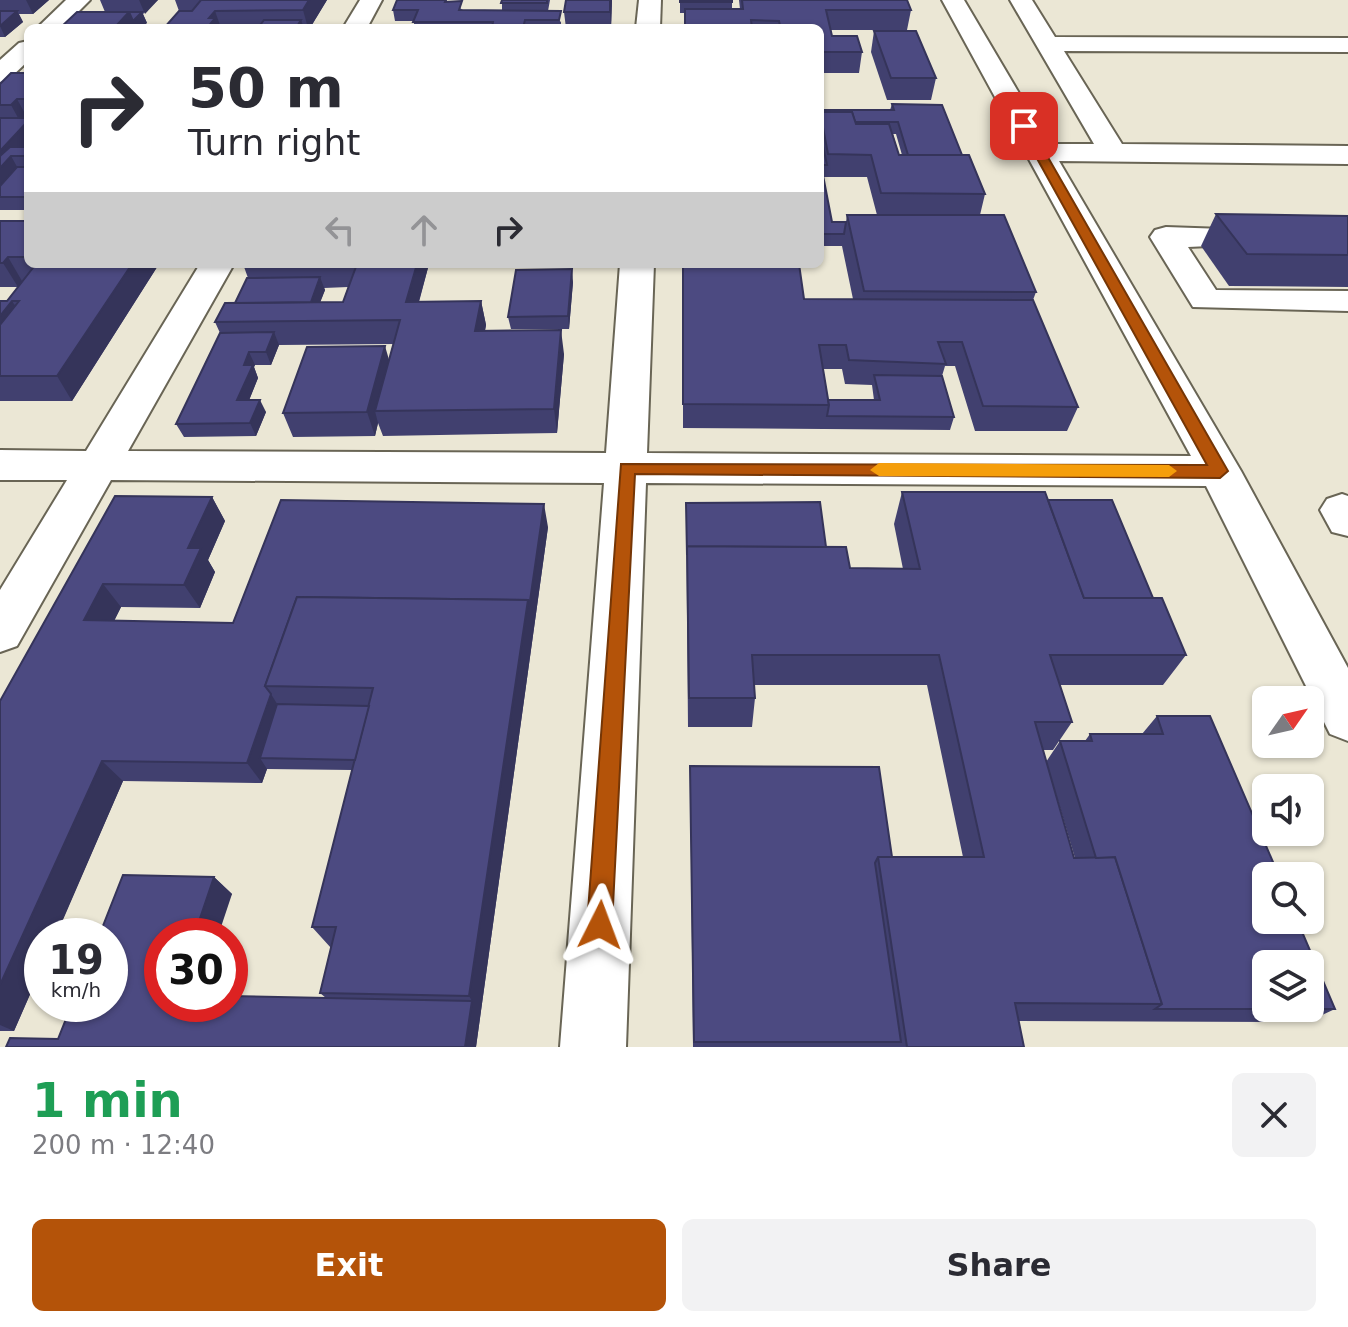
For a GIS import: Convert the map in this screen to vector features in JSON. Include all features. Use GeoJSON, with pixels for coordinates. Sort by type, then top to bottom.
{"type":"FeatureCollection","features":[{"type":"Feature","properties":{"kind":"street"},"geometry":{"type":"LineString","coordinates":[[53,24],[79,0]]}},
{"type":"Feature","properties":{"kind":"street"},"geometry":{"type":"LineString","coordinates":[[357,24],[371,0]]}},
{"type":"Feature","properties":{"kind":"street"},"geometry":{"type":"LineString","coordinates":[[648,24],[650,0]]}},
{"type":"Feature","properties":{"kind":"street"},"geometry":{"type":"LineString","coordinates":[[953,0],[1220,471],[1348,718]]}},
{"type":"Feature","properties":{"kind":"street"},"geometry":{"type":"LineString","coordinates":[[1021,0],[1113,152]]}},
{"type":"Feature","properties":{"kind":"street"},"geometry":{"type":"LineString","coordinates":[[1048,44],[1348,45]]}},
{"type":"Feature","properties":{"kind":"street"},"geometry":{"type":"LineString","coordinates":[[0,74],[24,52]]}},
{"type":"Feature","properties":{"kind":"street"},"geometry":{"type":"LineString","coordinates":[[1038,152],[1348,155]]}},
{"type":"Feature","properties":{"kind":"street"},"geometry":{"type":"LineString","coordinates":[[1242,237],[1166,237],[1205,300],[1348,301]]}},
{"type":"Feature","properties":{"kind":"street"},"geometry":{"type":"LineString","coordinates":[[0,632],[215,268]]}},
{"type":"Feature","properties":{"kind":"street"},"geometry":{"type":"LineString","coordinates":[[593,1047],[637,268]]}},
{"type":"Feature","properties":{"kind":"street"},"geometry":{"type":"LineString","coordinates":[[0,465],[1220,471]]}},
{"type":"Feature","properties":{"kind":"building"},"geometry":{"type":"Polygon","coordinates":[[[201,0],[309,0],[303,10],[215,11],[209,18],[215,18],[210,24],[168,24],[179,11],[192,11],[201,0]]]}},
{"type":"Feature","properties":{"kind":"building"},"geometry":{"type":"Polygon","coordinates":[[[397,0],[446,0],[462,1],[459,10],[561,11],[559,20],[493,24],[413,22],[418,10],[393,10],[397,0]]]}},
{"type":"Feature","properties":{"kind":"building"},"geometry":{"type":"Polygon","coordinates":[[[502,0],[547,0],[547,3],[501,3],[502,0]]]}},
{"type":"Feature","properties":{"kind":"building"},"geometry":{"type":"Polygon","coordinates":[[[566,0],[610,0],[610,12],[564,12],[566,0]]]}},
{"type":"Feature","properties":{"kind":"building"},"geometry":{"type":"Polygon","coordinates":[[[732,0],[732,2],[680,2],[732,0]]]}},
{"type":"Feature","properties":{"kind":"building"},"geometry":{"type":"Polygon","coordinates":[[[742,0],[907,0],[911,10],[826,10],[832,36],[857,36],[862,52],[824,52],[824,24],[780,24],[779,21],[751,20],[752,24],[685,24],[685,9],[743,9],[742,0]]]}},
{"type":"Feature","properties":{"kind":"building"},"geometry":{"type":"Polygon","coordinates":[[[0,11],[17,11],[0,26],[0,11]]]}},
{"type":"Feature","properties":{"kind":"building"},"geometry":{"type":"Polygon","coordinates":[[[77,12],[129,12],[118,24],[64,24],[77,12]]]}},
{"type":"Feature","properties":{"kind":"building"},"geometry":{"type":"Polygon","coordinates":[[[129,12],[142,12],[133,21],[129,12]]]}},
{"type":"Feature","properties":{"kind":"building"},"geometry":{"type":"Polygon","coordinates":[[[264,20],[301,20],[298,24],[261,24],[264,20]]]}},
{"type":"Feature","properties":{"kind":"building"},"geometry":{"type":"Polygon","coordinates":[[[874,31],[916,31],[936,78],[891,78],[874,31]]]}},
{"type":"Feature","properties":{"kind":"building"},"geometry":{"type":"Polygon","coordinates":[[[11,73],[24,73],[24,99],[17,99],[11,105],[0,105],[0,84],[11,73]]]}},
{"type":"Feature","properties":{"kind":"building"},"geometry":{"type":"Polygon","coordinates":[[[892,104],[942,105],[962,155],[908,155],[898,122],[855,122],[852,112],[824,112],[894,110],[892,104]]]}},
{"type":"Feature","properties":{"kind":"building"},"geometry":{"type":"Polygon","coordinates":[[[824,112],[852,112],[856,124],[889,124],[899,155],[969,155],[985,194],[881,193],[871,155],[828,154],[824,112]]]}},
{"type":"Feature","properties":{"kind":"building"},"geometry":{"type":"Polygon","coordinates":[[[0,118],[24,118],[24,125],[0,151],[0,118]]]}},
{"type":"Feature","properties":{"kind":"building"},"geometry":{"type":"Polygon","coordinates":[[[10,147],[24,147],[24,156],[11,156],[0,168],[0,156],[10,147]]]}},
{"type":"Feature","properties":{"kind":"building"},"geometry":{"type":"Polygon","coordinates":[[[17,167],[24,167],[24,197],[0,197],[0,186],[17,167]]]}},
{"type":"Feature","properties":{"kind":"building"},"geometry":{"type":"Polygon","coordinates":[[[824,181],[832,222],[846,222],[844,234],[824,234],[824,181]]]}},
{"type":"Feature","properties":{"kind":"building"},"geometry":{"type":"Polygon","coordinates":[[[1216,214],[1348,216],[1348,255],[1247,254],[1216,214]]]}},
{"type":"Feature","properties":{"kind":"building"},"geometry":{"type":"Polygon","coordinates":[[[847,215],[1004,215],[1036,292],[864,291],[847,215]]]}},
{"type":"Feature","properties":{"kind":"building"},"geometry":{"type":"Polygon","coordinates":[[[0,221],[24,221],[24,257],[8,257],[0,263],[0,221]]]}},
{"type":"Feature","properties":{"kind":"building"},"geometry":{"type":"Polygon","coordinates":[[[33,268],[129,268],[57,376],[0,376],[0,325],[19,301],[12,301],[0,316],[0,301],[7,301],[33,268]]]}},
{"type":"Feature","properties":{"kind":"building"},"geometry":{"type":"Polygon","coordinates":[[[356,268],[416,268],[406,302],[481,301],[475,331],[561,330],[554,409],[375,411],[400,320],[215,322],[225,303],[343,302],[356,268]]]}},
{"type":"Feature","properties":{"kind":"building"},"geometry":{"type":"Polygon","coordinates":[[[683,268],[800,268],[804,299],[1033,300],[1078,407],[983,406],[962,342],[938,342],[946,364],[849,360],[846,345],[819,345],[829,405],[683,404],[683,268]]]}},
{"type":"Feature","properties":{"kind":"building"},"geometry":{"type":"Polygon","coordinates":[[[572,269],[568,316],[508,317],[516,270],[572,269]]]}},
{"type":"Feature","properties":{"kind":"building"},"geometry":{"type":"Polygon","coordinates":[[[320,277],[311,302],[235,303],[247,278],[320,277]]]}},
{"type":"Feature","properties":{"kind":"building"},"geometry":{"type":"Polygon","coordinates":[[[274,332],[266,352],[249,352],[244,365],[253,365],[237,400],[260,400],[250,423],[176,424],[220,333],[274,332]]]}},
{"type":"Feature","properties":{"kind":"building"},"geometry":{"type":"Polygon","coordinates":[[[385,346],[367,412],[283,413],[307,347],[385,346]]]}},
{"type":"Feature","properties":{"kind":"building"},"geometry":{"type":"Polygon","coordinates":[[[874,375],[942,376],[954,417],[827,416],[828,400],[880,400],[874,375]]]}},
{"type":"Feature","properties":{"kind":"building"},"geometry":{"type":"Polygon","coordinates":[[[902,492],[1045,492],[1084,598],[1162,598],[1186,655],[1050,655],[1072,722],[1035,722],[1074,858],[1115,857],[1162,1004],[1015,1003],[1024,1047],[907,1047],[878,857],[984,857],[939,655],[752,655],[755,698],[689,698],[687,546],[846,547],[850,568],[920,569],[902,492]]]}},
{"type":"Feature","properties":{"kind":"building"},"geometry":{"type":"Polygon","coordinates":[[[115,496],[212,497],[188,548],[201,548],[184,585],[103,584],[84,620],[233,623],[281,500],[544,504],[529,608],[528,600],[297,597],[265,686],[271,694],[247,763],[102,761],[31,918],[24,918],[24,932],[0,985],[0,701],[115,496]]]}},
{"type":"Feature","properties":{"kind":"building"},"geometry":{"type":"Polygon","coordinates":[[[1048,500],[1112,500],[1153,598],[1084,598],[1048,500]]]}},
{"type":"Feature","properties":{"kind":"building"},"geometry":{"type":"Polygon","coordinates":[[[820,502],[826,547],[687,546],[687,555],[686,503],[820,502]]]}},
{"type":"Feature","properties":{"kind":"building"},"geometry":{"type":"Polygon","coordinates":[[[297,597],[528,600],[469,996],[320,993],[336,927],[312,927],[373,688],[265,686],[297,597]]]}},
{"type":"Feature","properties":{"kind":"building"},"geometry":{"type":"Polygon","coordinates":[[[277,704],[369,706],[355,760],[260,758],[277,704]]]}},
{"type":"Feature","properties":{"kind":"building"},"geometry":{"type":"Polygon","coordinates":[[[1157,716],[1210,716],[1252,813],[1252,846],[1266,846],[1273,862],[1252,862],[1252,934],[1303,934],[1310,950],[1252,950],[1252,1009],[1155,1009],[1162,1004],[1115,857],[1096,858],[1060,741],[1092,741],[1090,734],[1163,734],[1157,716]]]}},
{"type":"Feature","properties":{"kind":"building"},"geometry":{"type":"Polygon","coordinates":[[[690,766],[879,767],[892,857],[878,857],[875,863],[901,1042],[694,1042],[690,766]]]}},
{"type":"Feature","properties":{"kind":"building"},"geometry":{"type":"Polygon","coordinates":[[[123,875],[214,877],[200,918],[144,918],[144,1022],[248,1022],[248,996],[472,1001],[465,1047],[6,1047],[10,1038],[58,1039],[65,1022],[128,1022],[128,918],[106,918],[123,875]]]}},
{"type":"Feature","properties":{"kind":"building"},"geometry":{"type":"Polygon","coordinates":[[[1324,983],[1335,1009],[1324,1009],[1324,983]]]}},
{"type":"Feature","properties":{"kind":"slow traffic"},"geometry":{"type":"LineString","coordinates":[[879,470],[1169,471]]}},
{"type":"Feature","properties":{"kind":"route"},"geometry":{"type":"LineString","coordinates":[[600,925],[627,468],[1220,471],[1024,126]]}}]}
